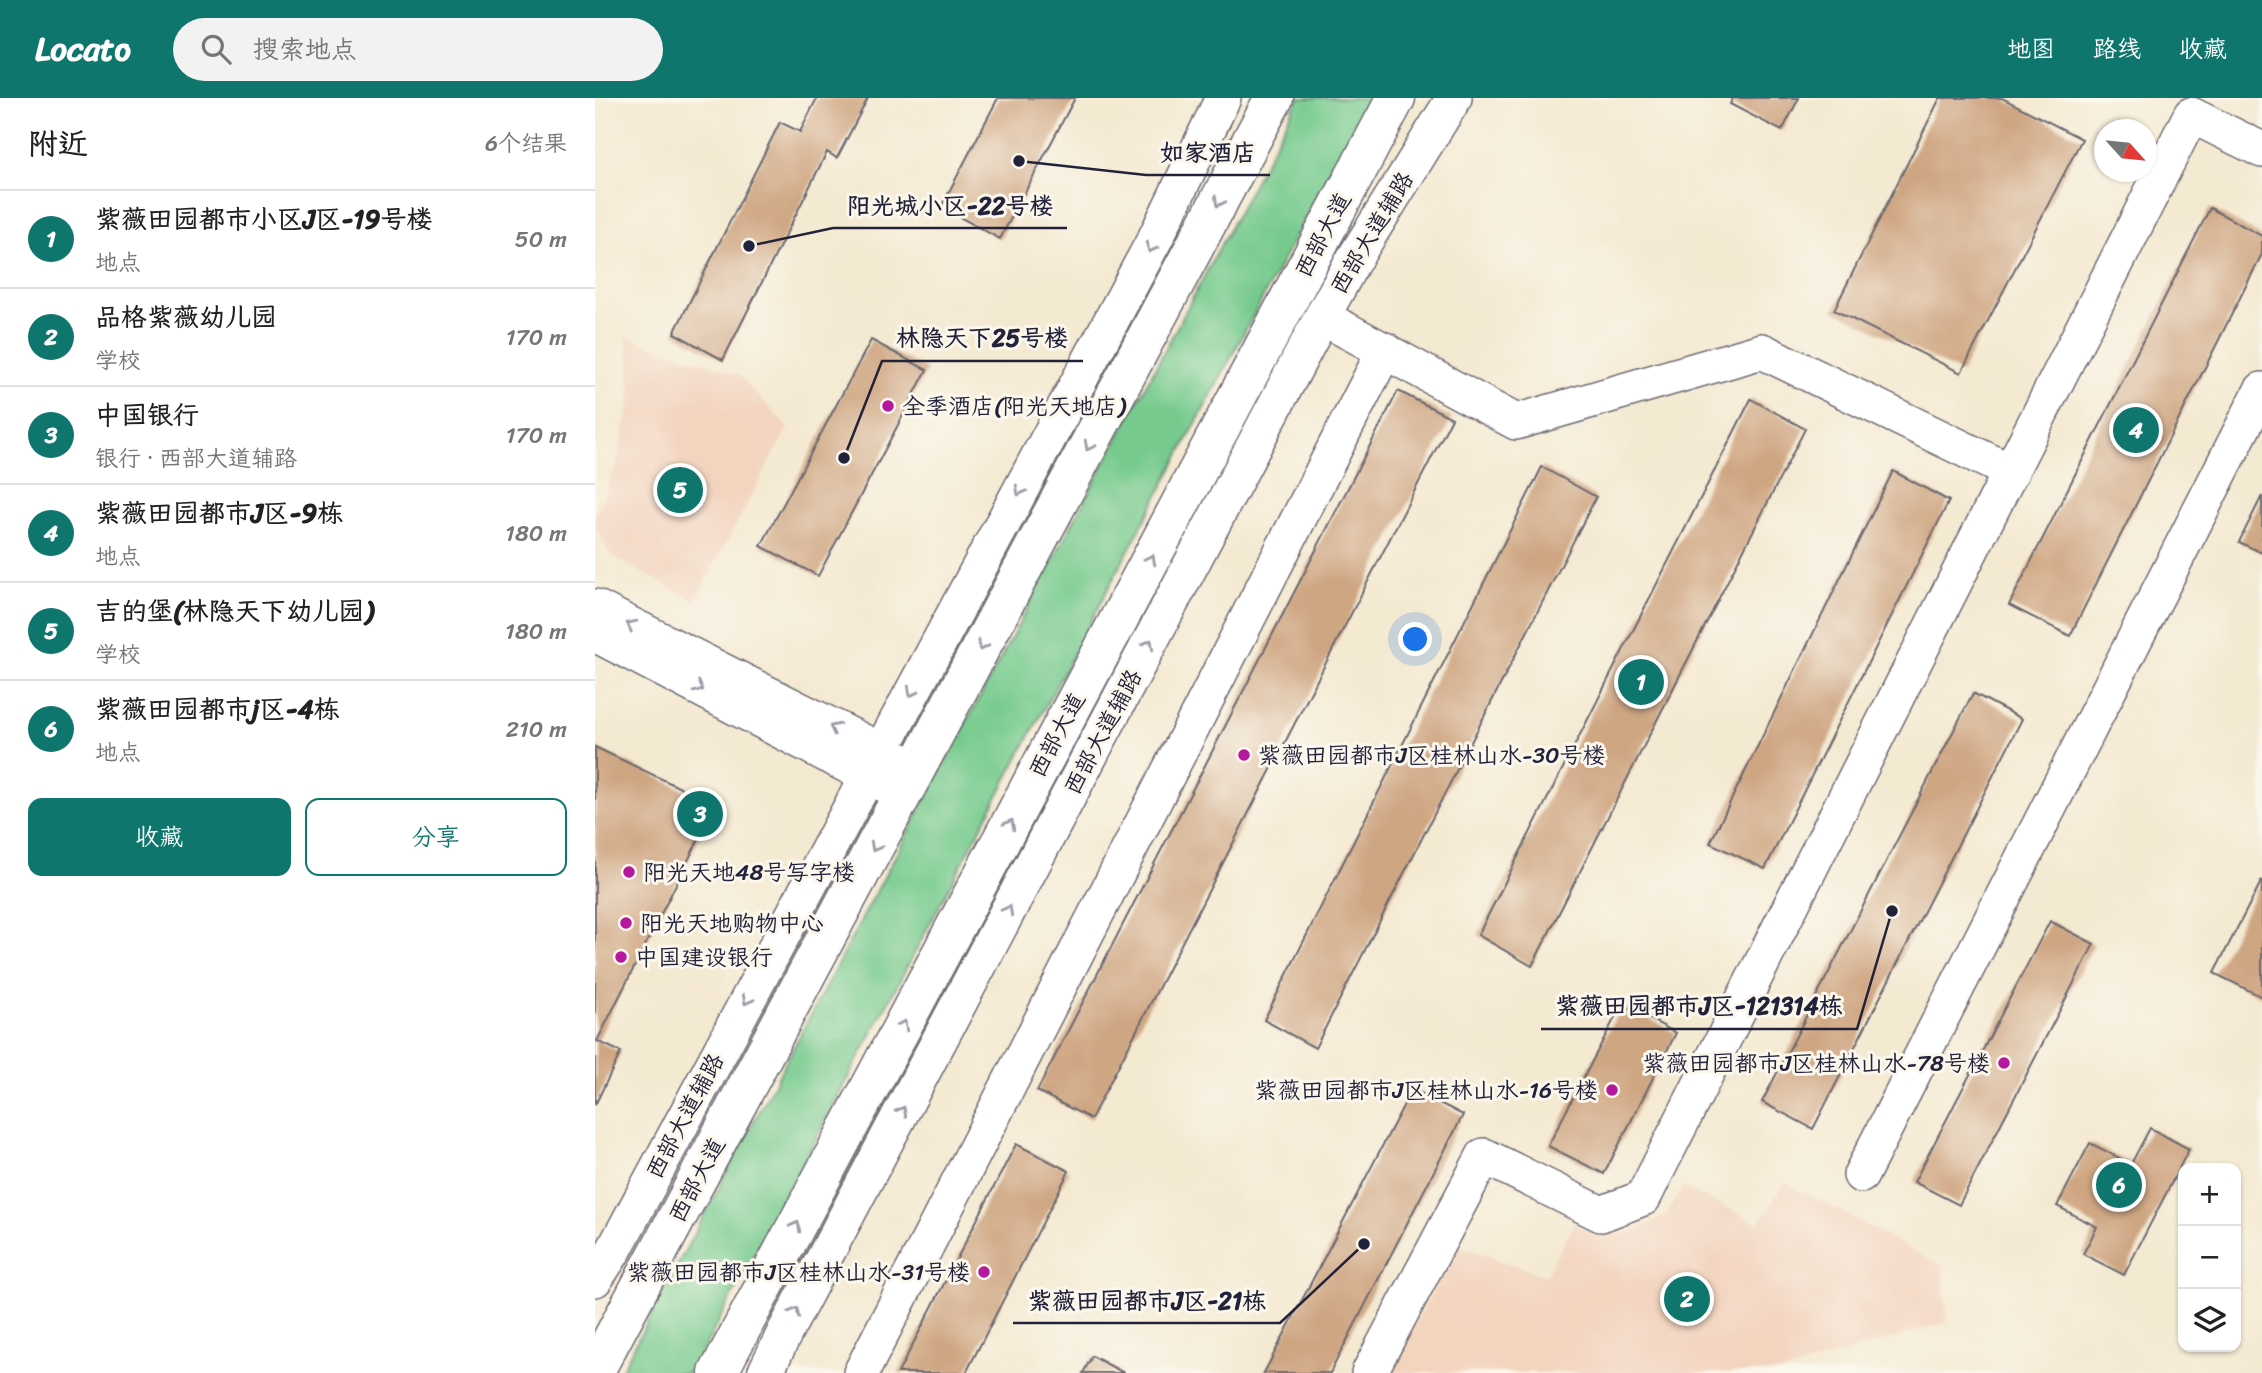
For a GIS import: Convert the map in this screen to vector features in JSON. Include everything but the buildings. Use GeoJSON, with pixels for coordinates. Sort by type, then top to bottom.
{"type":"FeatureCollection","features":[{"type":"Feature","properties":{"kind":"main road","name":"西部大道"},"geometry":{"type":"LineString","coordinates":[[595,1371],[1274,98]]}},
{"type":"Feature","properties":{"kind":"main road","name":"西部大道"},"geometry":{"type":"LineString","coordinates":[[718,1373],[1396,98]]}},
{"type":"Feature","properties":{"kind":"street","name":"西部大道辅路"},"geometry":{"type":"LineString","coordinates":[[595,1279],[614,1250],[1156,237],[1223,98]]}},
{"type":"Feature","properties":{"kind":"street","name":"西部大道辅路"},"geometry":{"type":"LineString","coordinates":[[765,1373],[1322,317],[1454,98]]}},
{"type":"Feature","properties":{"kind":"street"},"geometry":{"type":"LineString","coordinates":[[1369,1373],[1484,1156],[1601,1214],[1643,1198],[2191,115],[2262,150]]}},
{"type":"Feature","properties":{"kind":"street"},"geometry":{"type":"LineString","coordinates":[[1322,317],[1517,422],[1762,351],[2011,472]]}},
{"type":"Feature","properties":{"kind":"street"},"geometry":{"type":"LineString","coordinates":[[861,1373],[1385,350]]}},
{"type":"Feature","properties":{"kind":"street"},"geometry":{"type":"LineString","coordinates":[[1861,1175],[2262,390]]}},
{"type":"Feature","properties":{"kind":"street"},"geometry":{"type":"LineString","coordinates":[[595,607],[910,782]]}},
{"type":"Feature","properties":{"kind":"street"},"geometry":{"type":"LineString","coordinates":[[595,634],[874,763]]}},
{"type":"Feature","properties":{"kind":"shaded area"},"geometry":{"type":"Polygon","coordinates":[[[627,337],[739,375],[788,428],[695,601],[610,555],[595,524],[595,516],[617,464],[631,395],[627,337]]]}},
{"type":"Feature","properties":{"kind":"shaded area"},"geometry":{"type":"Polygon","coordinates":[[[1785,1182],[1943,1266],[1947,1322],[1779,1373],[1389,1373],[1458,1245],[1545,1276],[1574,1224],[1596,1235],[1631,1232],[1665,1216],[1683,1187],[1759,1223],[1785,1182]]]}},
{"type":"Feature","properties":{"kind":"green space"},"geometry":{"type":"Polygon","coordinates":[[[1299,98],[1369,98],[691,1373],[620,1373],[1299,98]]]}},
{"type":"Feature","properties":{"kind":"place","name":"如家酒店"},"geometry":{"type":"Point","coordinates":[1019,161]}},
{"type":"Feature","properties":{"kind":"place","name":"阳光城小区-22号楼"},"geometry":{"type":"Point","coordinates":[749,246]}},
{"type":"Feature","properties":{"kind":"place","name":"全季酒店(阳光天地店)"},"geometry":{"type":"Point","coordinates":[888,406]}},
{"type":"Feature","properties":{"kind":"place","name":"紫薇田园都市J区-9栋"},"geometry":{"type":"Point","coordinates":[2136,430]}},
{"type":"Feature","properties":{"kind":"place","name":"林隐天下25号楼"},"geometry":{"type":"Point","coordinates":[844,458]}},
{"type":"Feature","properties":{"kind":"place","name":"吉的堡(林隐天下幼儿园)"},"geometry":{"type":"Point","coordinates":[680,490]}},
{"type":"Feature","properties":{"kind":"place","name":"紫薇田园都市小区J区-19号楼"},"geometry":{"type":"Point","coordinates":[1641,682]}},
{"type":"Feature","properties":{"kind":"place","name":"紫薇田园都市J区桂林山水-30号楼"},"geometry":{"type":"Point","coordinates":[1244,755]}},
{"type":"Feature","properties":{"kind":"place","name":"中国银行"},"geometry":{"type":"Point","coordinates":[700,814]}},
{"type":"Feature","properties":{"kind":"place","name":"阳光天地48号写字楼"},"geometry":{"type":"Point","coordinates":[629,872]}},
{"type":"Feature","properties":{"kind":"place","name":"紫薇田园都市J区-121314栋"},"geometry":{"type":"Point","coordinates":[1892,911]}},
{"type":"Feature","properties":{"kind":"place","name":"阳光天地购物中心"},"geometry":{"type":"Point","coordinates":[626,923]}},
{"type":"Feature","properties":{"kind":"place","name":"中国建设银行"},"geometry":{"type":"Point","coordinates":[621,957]}},
{"type":"Feature","properties":{"kind":"place","name":"紫薇田园都市J区桂林山水-78号楼"},"geometry":{"type":"Point","coordinates":[2004,1063]}},
{"type":"Feature","properties":{"kind":"place","name":"紫薇田园都市J区桂林山水-16号楼"},"geometry":{"type":"Point","coordinates":[1612,1090]}},
{"type":"Feature","properties":{"kind":"place","name":"紫薇田园都市j区-4栋"},"geometry":{"type":"Point","coordinates":[2119,1185]}},
{"type":"Feature","properties":{"kind":"place","name":"紫薇田园都市J区-21栋"},"geometry":{"type":"Point","coordinates":[1364,1244]}},
{"type":"Feature","properties":{"kind":"place","name":"紫薇田园都市J区桂林山水-31号楼"},"geometry":{"type":"Point","coordinates":[984,1272]}},
{"type":"Feature","properties":{"kind":"place","name":"品格紫薇幼儿园"},"geometry":{"type":"Point","coordinates":[1687,1299]}}]}
